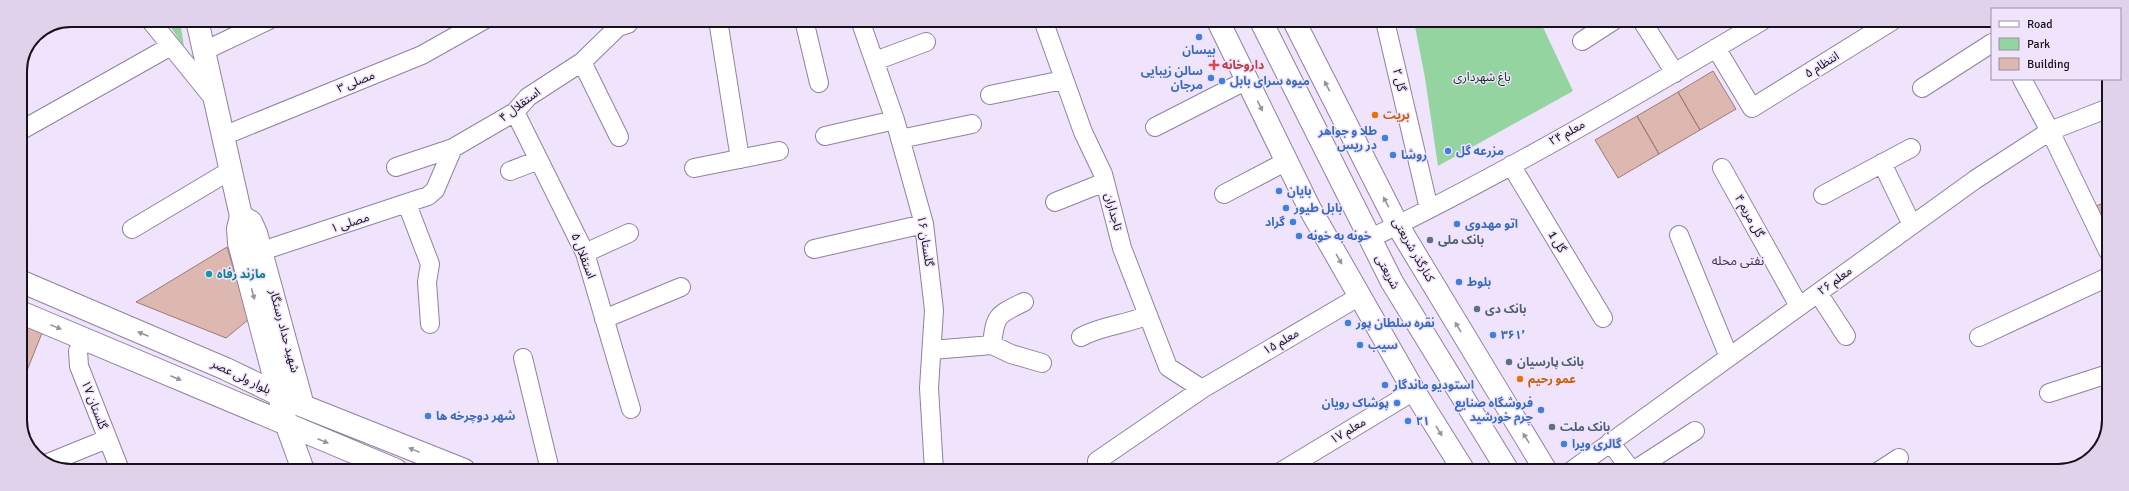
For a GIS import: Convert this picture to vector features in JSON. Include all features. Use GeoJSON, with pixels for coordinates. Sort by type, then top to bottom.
{"type":"FeatureCollection","features":[{"type":"Feature","properties":{"kind":"main road","name":"شهید حداد رستگار"},"geometry":{"type":"LineString","coordinates":[[199,27],[241,216],[238,229],[239,243],[281,396],[287,426],[301,464]]}},
{"type":"Feature","properties":{"kind":"main road"},"geometry":{"type":"LineString","coordinates":[[1221,27],[1310,209],[1414,391],[1460,464]]}},
{"type":"Feature","properties":{"kind":"main road","name":"شریعتی"},"geometry":{"type":"LineString","coordinates":[[1264,27],[1369,239],[1392,282],[1504,464]]}},
{"type":"Feature","properties":{"kind":"main road","name":"کنارگذر شریعتی"},"geometry":{"type":"LineString","coordinates":[[1297,27],[1398,226],[1542,464]]}},
{"type":"Feature","properties":{"kind":"main road","name":"شهید حداد رستگار"},"geometry":{"type":"LineString","coordinates":[[241,216],[251,222],[262,251],[303,406]]}},
{"type":"Feature","properties":{"kind":"main road","name":"بلوار ولی عصر"},"geometry":{"type":"LineString","coordinates":[[27,284],[226,369],[303,406],[449,464]]}},
{"type":"Feature","properties":{"kind":"main road","name":"بلوار ولی عصر"},"geometry":{"type":"LineString","coordinates":[[27,315],[287,426],[381,464]]}},
{"type":"Feature","properties":{"kind":"main road"},"geometry":{"type":"LineString","coordinates":[[266,417],[281,396]]}},
{"type":"Feature","properties":{"kind":"main road"},"geometry":{"type":"LineString","coordinates":[[287,426],[303,406]]}},
{"type":"Feature","properties":{"kind":"street"},"geometry":{"type":"LineString","coordinates":[[156,27],[215,100]]}},
{"type":"Feature","properties":{"kind":"street"},"geometry":{"type":"LineString","coordinates":[[204,51],[254,27]]}},
{"type":"Feature","properties":{"kind":"street","name":"مصلی ۳"},"geometry":{"type":"LineString","coordinates":[[223,136],[422,55],[472,27]]}},
{"type":"Feature","properties":{"kind":"street","name":"استقلال ۴"},"geometry":{"type":"LineString","coordinates":[[396,167],[453,148],[515,112],[528,97],[582,62],[618,27]]}},
{"type":"Feature","properties":{"kind":"street"},"geometry":{"type":"LineString","coordinates":[[719,27],[740,159]]}},
{"type":"Feature","properties":{"kind":"street"},"geometry":{"type":"LineString","coordinates":[[806,27],[819,83]]}},
{"type":"Feature","properties":{"kind":"street","name":"گلستان ۱۶"},"geometry":{"type":"LineString","coordinates":[[863,27],[895,120],[924,224],[934,310],[929,388],[934,464]]}},
{"type":"Feature","properties":{"kind":"street","name":"تاجداران"},"geometry":{"type":"LineString","coordinates":[[1045,27],[1063,80],[1105,182],[1122,248],[1168,368],[1202,389]]}},
{"type":"Feature","properties":{"kind":"street","name":"گل ۲"},"geometry":{"type":"LineString","coordinates":[[1386,27],[1429,209]]}},
{"type":"Feature","properties":{"kind":"street"},"geometry":{"type":"LineString","coordinates":[[1582,41],[1604,27]]}},
{"type":"Feature","properties":{"kind":"street"},"geometry":{"type":"LineString","coordinates":[[1646,27],[1675,73]]}},
{"type":"Feature","properties":{"kind":"street","name":"معلم ۲۴"},"geometry":{"type":"LineString","coordinates":[[1369,239],[1398,226],[1511,165],[1675,73],[1752,27]]}},
{"type":"Feature","properties":{"kind":"street","name":"انتظام ۵"},"geometry":{"type":"LineString","coordinates":[[1716,48],[1752,108],[1882,27]]}},
{"type":"Feature","properties":{"kind":"street"},"geometry":{"type":"LineString","coordinates":[[875,61],[926,42]]}},
{"type":"Feature","properties":{"kind":"street"},"geometry":{"type":"LineString","coordinates":[[1922,88],[1991,44]]}},
{"type":"Feature","properties":{"kind":"street"},"geometry":{"type":"LineString","coordinates":[[27,127],[171,46]]}},
{"type":"Feature","properties":{"kind":"street"},"geometry":{"type":"LineString","coordinates":[[582,62],[619,137]]}},
{"type":"Feature","properties":{"kind":"street"},"geometry":{"type":"LineString","coordinates":[[990,95],[1063,80]]}},
{"type":"Feature","properties":{"kind":"street"},"geometry":{"type":"LineString","coordinates":[[1155,127],[1247,80]]}},
{"type":"Feature","properties":{"kind":"street"},"geometry":{"type":"LineString","coordinates":[[2023,80],[2050,131],[2102,239]]}},
{"type":"Feature","properties":{"kind":"street","name":"معلم ۲۶"},"geometry":{"type":"LineString","coordinates":[[1580,464],[1976,179],[2050,131],[2102,111]]}},
{"type":"Feature","properties":{"kind":"street","name":"استقلال ۵"},"geometry":{"type":"LineString","coordinates":[[515,112],[585,253],[631,409]]}},
{"type":"Feature","properties":{"kind":"street"},"geometry":{"type":"LineString","coordinates":[[825,136],[895,120]]}},
{"type":"Feature","properties":{"kind":"street"},"geometry":{"type":"LineString","coordinates":[[900,139],[972,124]]}},
{"type":"Feature","properties":{"kind":"street","name":"مصلی ۱"},"geometry":{"type":"LineString","coordinates":[[262,251],[428,196],[435,190],[453,148]]}},
{"type":"Feature","properties":{"kind":"street"},"geometry":{"type":"LineString","coordinates":[[1823,195],[1911,148]]}},
{"type":"Feature","properties":{"kind":"street"},"geometry":{"type":"LineString","coordinates":[[694,168],[779,151]]}},
{"type":"Feature","properties":{"kind":"street"},"geometry":{"type":"LineString","coordinates":[[510,172],[539,160]]}},
{"type":"Feature","properties":{"kind":"street"},"geometry":{"type":"LineString","coordinates":[[1224,194],[1287,161]]}},
{"type":"Feature","properties":{"kind":"street"},"geometry":{"type":"LineString","coordinates":[[1882,163],[1912,225]]}},
{"type":"Feature","properties":{"kind":"street","name":"گل 1"},"geometry":{"type":"LineString","coordinates":[[1511,165],[1603,318]]}},
{"type":"Feature","properties":{"kind":"street","name":"گل مریم ۴"},"geometry":{"type":"LineString","coordinates":[[1722,168],[1799,306]]}},
{"type":"Feature","properties":{"kind":"street"},"geometry":{"type":"LineString","coordinates":[[132,229],[231,170]]}},
{"type":"Feature","properties":{"kind":"street"},"geometry":{"type":"LineString","coordinates":[[1055,202],[1105,182]]}},
{"type":"Feature","properties":{"kind":"street"},"geometry":{"type":"LineString","coordinates":[[407,204],[430,264],[427,282],[430,324]]}},
{"type":"Feature","properties":{"kind":"street"},"geometry":{"type":"LineString","coordinates":[[814,249],[924,224]]}},
{"type":"Feature","properties":{"kind":"street"},"geometry":{"type":"LineString","coordinates":[[585,253],[629,233]]}},
{"type":"Feature","properties":{"kind":"street"},"geometry":{"type":"LineString","coordinates":[[1679,235],[1729,357]]}},
{"type":"Feature","properties":{"kind":"street"},"geometry":{"type":"LineString","coordinates":[[1979,337],[2102,280]]}},
{"type":"Feature","properties":{"kind":"street"},"geometry":{"type":"LineString","coordinates":[[604,319],[681,287]]}},
{"type":"Feature","properties":{"kind":"street"},"geometry":{"type":"LineString","coordinates":[[1818,293],[1846,336]]}},
{"type":"Feature","properties":{"kind":"street","name":"معلم ۱۵"},"geometry":{"type":"LineString","coordinates":[[1097,461],[1202,389],[1360,296]]}},
{"type":"Feature","properties":{"kind":"street"},"geometry":{"type":"LineString","coordinates":[[992,345],[994,323],[1001,313],[1024,302]]}},
{"type":"Feature","properties":{"kind":"street"},"geometry":{"type":"LineString","coordinates":[[1081,337],[1094,330],[1133,322],[1148,315]]}},
{"type":"Feature","properties":{"kind":"street","name":"گلستان ۱۷"},"geometry":{"type":"LineString","coordinates":[[85,339],[78,351],[79,366],[117,464]]}},
{"type":"Feature","properties":{"kind":"street"},"geometry":{"type":"LineString","coordinates":[[932,350],[992,345],[1011,354],[1042,363]]}},
{"type":"Feature","properties":{"kind":"street"},"geometry":{"type":"LineString","coordinates":[[523,358],[549,464]]}},
{"type":"Feature","properties":{"kind":"street"},"geometry":{"type":"LineString","coordinates":[[2049,393],[2102,376]]}},
{"type":"Feature","properties":{"kind":"street","name":"معلم ۱۷"},"geometry":{"type":"LineString","coordinates":[[1294,464],[1414,391]]}},
{"type":"Feature","properties":{"kind":"street"},"geometry":{"type":"LineString","coordinates":[[1643,464],[1695,430]]}},
{"type":"Feature","properties":{"kind":"street"},"geometry":{"type":"LineString","coordinates":[[54,461],[107,439]]}},
{"type":"Feature","properties":{"kind":"street"},"geometry":{"type":"LineString","coordinates":[[1610,442],[1627,464]]}},
{"type":"Feature","properties":{"kind":"street"},"geometry":{"type":"LineString","coordinates":[[1890,464],[1899,458]]}},
{"type":"Feature","properties":{"kind":"green space"},"geometry":{"type":"Polygon","coordinates":[[[171,27],[181,27],[184,47],[171,27]]]}},
{"type":"Feature","properties":{"kind":"green space","name":"باغ شهرداری"},"geometry":{"type":"Polygon","coordinates":[[[1415,27],[1543,27],[1573,91],[1438,166],[1425,78],[1415,27]]]}},
{"type":"Feature","properties":{"kind":"building"},"geometry":{"type":"Polygon","coordinates":[[[1713,71],[1736,109],[1700,130],[1678,92],[1713,71]]]}},
{"type":"Feature","properties":{"kind":"building"},"geometry":{"type":"Polygon","coordinates":[[[1678,92],[1700,130],[1659,154],[1637,116],[1678,92]]]}},
{"type":"Feature","properties":{"kind":"building"},"geometry":{"type":"Polygon","coordinates":[[[1637,116],[1659,154],[1618,178],[1595,140],[1637,116]]]}},
{"type":"Feature","properties":{"kind":"building"},"geometry":{"type":"Polygon","coordinates":[[[2102,203],[2102,233],[2088,210],[2102,203]]]}},
{"type":"Feature","properties":{"kind":"building","name":"مازند رفاه"},"geometry":{"type":"Polygon","coordinates":[[[227,247],[249,319],[226,338],[136,302],[227,247]]]}},
{"type":"Feature","properties":{"kind":"building"},"geometry":{"type":"Polygon","coordinates":[[[27,327],[42,333],[27,370],[27,327]]]}},
{"type":"Feature","properties":{"kind":"place","name":"بیسان"},"geometry":{"type":"Point","coordinates":[1199,37]}},
{"type":"Feature","properties":{"kind":"place","name":"داروخانه"},"geometry":{"type":"Point","coordinates":[1214,65]}},
{"type":"Feature","properties":{"kind":"place","name":"سالن زیبایی مرجان"},"geometry":{"type":"Point","coordinates":[1211,78]}},
{"type":"Feature","properties":{"kind":"place","name":"میوه سرای بابل"},"geometry":{"type":"Point","coordinates":[1222,81]}},
{"type":"Feature","properties":{"kind":"place","name":"بریت"},"geometry":{"type":"Point","coordinates":[1375,115]}},
{"type":"Feature","properties":{"kind":"place","name":"طلا و جواهر در ریس"},"geometry":{"type":"Point","coordinates":[1385,138]}},
{"type":"Feature","properties":{"kind":"place","name":"مزرعه گل"},"geometry":{"type":"Point","coordinates":[1448,151]}},
{"type":"Feature","properties":{"kind":"place","name":"روشا"},"geometry":{"type":"Point","coordinates":[1393,155]}},
{"type":"Feature","properties":{"kind":"place","name":"بایان"},"geometry":{"type":"Point","coordinates":[1279,191]}},
{"type":"Feature","properties":{"kind":"place","name":"بابل طیور"},"geometry":{"type":"Point","coordinates":[1286,208]}},
{"type":"Feature","properties":{"kind":"place","name":"گراد"},"geometry":{"type":"Point","coordinates":[1293,222]}},
{"type":"Feature","properties":{"kind":"place","name":"اتو مهدوی"},"geometry":{"type":"Point","coordinates":[1457,224]}},
{"type":"Feature","properties":{"kind":"place","name":"خونه به خونه"},"geometry":{"type":"Point","coordinates":[1299,236]}},
{"type":"Feature","properties":{"kind":"place","name":"بانک ملی"},"geometry":{"type":"Point","coordinates":[1430,240]}},
{"type":"Feature","properties":{"kind":"place","name":"مازند رفاه"},"geometry":{"type":"Point","coordinates":[209,274]}},
{"type":"Feature","properties":{"kind":"place","name":"بلوط"},"geometry":{"type":"Point","coordinates":[1459,282]}},
{"type":"Feature","properties":{"kind":"place","name":"بانک دی"},"geometry":{"type":"Point","coordinates":[1477,309]}},
{"type":"Feature","properties":{"kind":"place","name":"نقره سلطان پور"},"geometry":{"type":"Point","coordinates":[1348,323]}},
{"type":"Feature","properties":{"kind":"place","name":"۳۶۱’"},"geometry":{"type":"Point","coordinates":[1493,335]}},
{"type":"Feature","properties":{"kind":"place","name":"سیب"},"geometry":{"type":"Point","coordinates":[1360,345]}},
{"type":"Feature","properties":{"kind":"place","name":"بانک پارسیان"},"geometry":{"type":"Point","coordinates":[1509,362]}},
{"type":"Feature","properties":{"kind":"place","name":"عمو رحیم"},"geometry":{"type":"Point","coordinates":[1520,379]}},
{"type":"Feature","properties":{"kind":"place","name":"استودیو ماندگار"},"geometry":{"type":"Point","coordinates":[1385,385]}},
{"type":"Feature","properties":{"kind":"place","name":"پوشاک رویان"},"geometry":{"type":"Point","coordinates":[1397,403]}},
{"type":"Feature","properties":{"kind":"place","name":"فروشگاه صنایع چرم خورشید"},"geometry":{"type":"Point","coordinates":[1541,410]}},
{"type":"Feature","properties":{"kind":"place","name":"شهر دوچرخه ها"},"geometry":{"type":"Point","coordinates":[428,416]}},
{"type":"Feature","properties":{"kind":"place","name":"۲۱"},"geometry":{"type":"Point","coordinates":[1408,421]}},
{"type":"Feature","properties":{"kind":"place","name":"بانک ملت"},"geometry":{"type":"Point","coordinates":[1552,427]}},
{"type":"Feature","properties":{"kind":"place","name":"گالری ویرا"},"geometry":{"type":"Point","coordinates":[1564,444]}},
{"type":"Feature","properties":{"kind":"district","name":"نفتی محله"},"geometry":{"type":"Point","coordinates":[1738,261]}}]}
